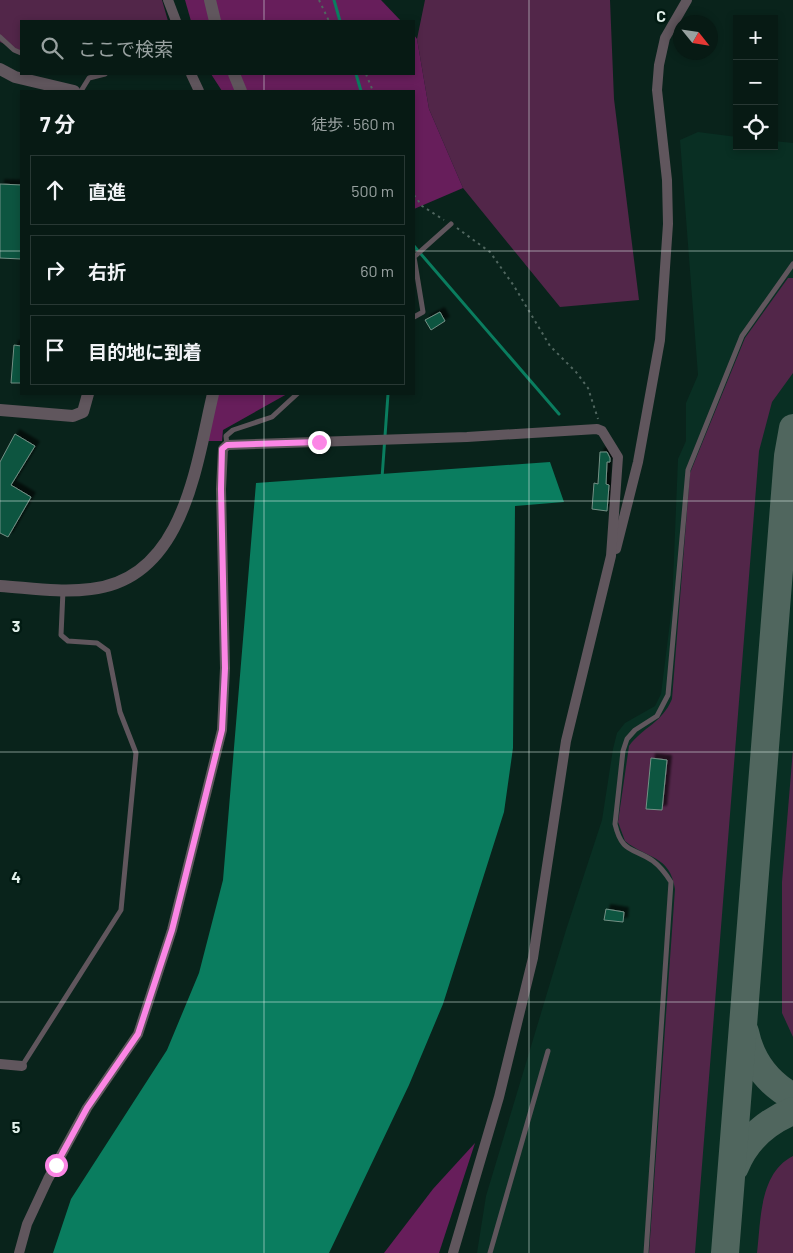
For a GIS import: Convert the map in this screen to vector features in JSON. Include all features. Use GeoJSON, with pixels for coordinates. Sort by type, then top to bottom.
{"type":"FeatureCollection","features":[{"type":"Feature","properties":{"kind":"street"},"geometry":{"type":"LineString","coordinates":[[168,0],[176,20]]}},
{"type":"Feature","properties":{"kind":"street"},"geometry":{"type":"LineString","coordinates":[[210,0],[215,20]]}},
{"type":"Feature","properties":{"kind":"street"},"geometry":{"type":"LineString","coordinates":[[566,741],[638,462],[660,340],[668,224],[668,189],[657,90],[659,65],[665,38],[687,0]]}},
{"type":"Feature","properties":{"kind":"street"},"geometry":{"type":"LineString","coordinates":[[0,68],[15,77],[70,90]]}},
{"type":"Feature","properties":{"kind":"street"},"geometry":{"type":"LineString","coordinates":[[191,75],[199,90]]}},
{"type":"Feature","properties":{"kind":"street"},"geometry":{"type":"LineString","coordinates":[[234,75],[240,90]]}},
{"type":"Feature","properties":{"kind":"street"},"geometry":{"type":"LineString","coordinates":[[0,410],[73,416],[83,412],[88,395]]}},
{"type":"Feature","properties":{"kind":"street"},"geometry":{"type":"LineString","coordinates":[[0,586],[63,590],[93,589],[112,584],[133,574],[162,550],[171,536],[189,493],[213,395]]}},
{"type":"Feature","properties":{"kind":"street"},"geometry":{"type":"LineString","coordinates":[[19,1253],[27,1224],[52,1171],[87,1108],[138,1034],[174,921],[222,730],[225,668],[221,489],[222,449],[227,445],[467,437],[597,429],[602,431],[618,457],[611,556],[566,741],[533,958],[499,1097],[453,1253]]}},
{"type":"Feature","properties":{"kind":"street"},"geometry":{"type":"LineString","coordinates":[[0,1064],[22,1066]]}},
{"type":"Feature","properties":{"kind":"lane"},"geometry":{"type":"LineString","coordinates":[[0,37],[14,50],[20,53]]}},
{"type":"Feature","properties":{"kind":"lane"},"geometry":{"type":"LineString","coordinates":[[81,90],[89,78],[101,75]]}},
{"type":"Feature","properties":{"kind":"lane"},"geometry":{"type":"LineString","coordinates":[[415,256],[451,224]]}},
{"type":"Feature","properties":{"kind":"lane"},"geometry":{"type":"LineString","coordinates":[[415,264],[422,312],[415,316]]}},
{"type":"Feature","properties":{"kind":"lane"},"geometry":{"type":"LineString","coordinates":[[646,1253],[672,882],[660,867],[625,846],[618,835],[615,824],[623,750],[627,739],[635,730],[657,716],[664,707],[668,694],[688,470],[742,336],[793,264]]}},
{"type":"Feature","properties":{"kind":"lane"},"geometry":{"type":"LineString","coordinates":[[227,445],[226,436],[232,430],[272,417],[296,395]]}},
{"type":"Feature","properties":{"kind":"lane"},"geometry":{"type":"LineString","coordinates":[[22,1066],[121,910],[136,753],[120,712],[108,652],[97,643],[68,641],[61,635],[63,590]]}},
{"type":"Feature","properties":{"kind":"lane"},"geometry":{"type":"LineString","coordinates":[[490,1253],[548,1051]]}},
{"type":"Feature","properties":{"kind":"path"},"geometry":{"type":"LineString","coordinates":[[318,0],[328,20]]}},
{"type":"Feature","properties":{"kind":"path"},"geometry":{"type":"LineString","coordinates":[[366,75],[373,90]]}},
{"type":"Feature","properties":{"kind":"path"},"geometry":{"type":"LineString","coordinates":[[415,196],[422,206],[490,252],[514,286],[550,346],[576,372],[588,388],[602,431]]}},
{"type":"Feature","properties":{"kind":"shaded area"},"geometry":{"type":"Polygon","coordinates":[[[0,0],[162,0],[168,20],[20,20],[20,51],[0,42],[0,0]]]}},
{"type":"Feature","properties":{"kind":"shaded area"},"geometry":{"type":"Polygon","coordinates":[[[185,0],[381,0],[400,20],[191,20],[185,0]]]}},
{"type":"Feature","properties":{"kind":"shaded area"},"geometry":{"type":"Polygon","coordinates":[[[425,0],[610,0],[614,99],[639,300],[560,307],[463,188],[429,109],[417,39],[425,0]]]}},
{"type":"Feature","properties":{"kind":"shaded area"},"geometry":{"type":"Polygon","coordinates":[[[415,36],[429,109],[463,188],[415,209],[415,90],[221,90],[212,75],[415,75],[415,36]]]}},
{"type":"Feature","properties":{"kind":"shaded area"},"geometry":{"type":"Polygon","coordinates":[[[698,132],[733,136],[733,150],[778,150],[778,141],[793,143],[793,1253],[477,1253],[486,1196],[566,930],[602,820],[617,733],[625,723],[655,706],[661,694],[672,606],[678,459],[686,441],[686,403],[698,375],[680,140],[698,132]]]}},
{"type":"Feature","properties":{"kind":"shaded area"},"geometry":{"type":"Polygon","coordinates":[[[788,278],[793,278],[793,373],[772,402],[759,451],[695,1253],[649,1253],[675,889],[672,878],[663,864],[625,841],[618,822],[629,746],[663,714],[672,699],[690,473],[745,338],[788,278]]]}},
{"type":"Feature","properties":{"kind":"shaded area"},"geometry":{"type":"Polygon","coordinates":[[[216,395],[285,395],[223,430],[222,441],[204,441],[216,395]]]}},
{"type":"Feature","properties":{"kind":"shaded area"},"geometry":{"type":"Polygon","coordinates":[[[550,462],[564,502],[515,506],[513,748],[504,812],[443,1004],[409,1085],[329,1253],[53,1253],[71,1199],[167,1050],[199,973],[223,880],[256,483],[550,462]]]}},
{"type":"Feature","properties":{"kind":"shaded area"},"geometry":{"type":"Polygon","coordinates":[[[793,749],[793,1037],[782,1013],[782,882],[793,749]]]}},
{"type":"Feature","properties":{"kind":"shaded area"},"geometry":{"type":"Polygon","coordinates":[[[475,1143],[439,1253],[384,1253],[433,1189],[475,1143]]]}},
{"type":"Feature","properties":{"kind":"shaded area"},"geometry":{"type":"Polygon","coordinates":[[[793,1156],[793,1253],[757,1253],[761,1213],[768,1186],[782,1164],[793,1156]]]}},
{"type":"Feature","properties":{"kind":"building"},"geometry":{"type":"Polygon","coordinates":[[[0,184],[20,185],[20,259],[0,258],[0,184]]]}},
{"type":"Feature","properties":{"kind":"building"},"geometry":{"type":"Polygon","coordinates":[[[440,312],[445,321],[431,330],[425,320],[440,312]]]}},
{"type":"Feature","properties":{"kind":"building"},"geometry":{"type":"Polygon","coordinates":[[[14,345],[20,346],[20,383],[11,383],[14,345]]]}},
{"type":"Feature","properties":{"kind":"building"},"geometry":{"type":"Polygon","coordinates":[[[15,434],[35,446],[11,485],[31,497],[8,537],[0,533],[0,462],[15,434]]]}},
{"type":"Feature","properties":{"kind":"building"},"geometry":{"type":"Polygon","coordinates":[[[600,452],[607,452],[610,458],[610,462],[607,462],[606,484],[609,485],[607,511],[592,509],[594,483],[598,484],[600,452]]]}},
{"type":"Feature","properties":{"kind":"building"},"geometry":{"type":"Polygon","coordinates":[[[651,758],[667,760],[662,810],[646,809],[651,758]]]}},
{"type":"Feature","properties":{"kind":"building"},"geometry":{"type":"Polygon","coordinates":[[[606,909],[624,912],[623,922],[604,920],[606,909]]]}},
{"type":"Feature","properties":{"kind":"waterway"},"geometry":{"type":"LineString","coordinates":[[334,0],[340,20]]}},
{"type":"Feature","properties":{"kind":"waterway"},"geometry":{"type":"LineString","coordinates":[[356,75],[361,90]]}},
{"type":"Feature","properties":{"kind":"waterway"},"geometry":{"type":"LineString","coordinates":[[415,247],[559,414]]}},
{"type":"Feature","properties":{"kind":"waterway"},"geometry":{"type":"LineString","coordinates":[[382,478],[388,395]]}},
{"type":"Feature","properties":{"kind":"taxiway"},"geometry":{"type":"LineString","coordinates":[[725,1253],[788,456],[793,428]]}},
{"type":"Feature","properties":{"kind":"taxiway"},"geometry":{"type":"LineString","coordinates":[[745,1032],[756,1062],[768,1078],[793,1097]]}},
{"type":"Feature","properties":{"kind":"taxiway"},"geometry":{"type":"LineString","coordinates":[[735,1167],[745,1148],[758,1133],[774,1120],[793,1111]]}},
{"type":"Feature","properties":{"kind":"route"},"geometry":{"type":"LineString","coordinates":[[56,1165],[87,1108],[138,1034],[172,930],[222,730],[225,668],[221,489],[222,449],[227,445],[319,442]]}}]}
